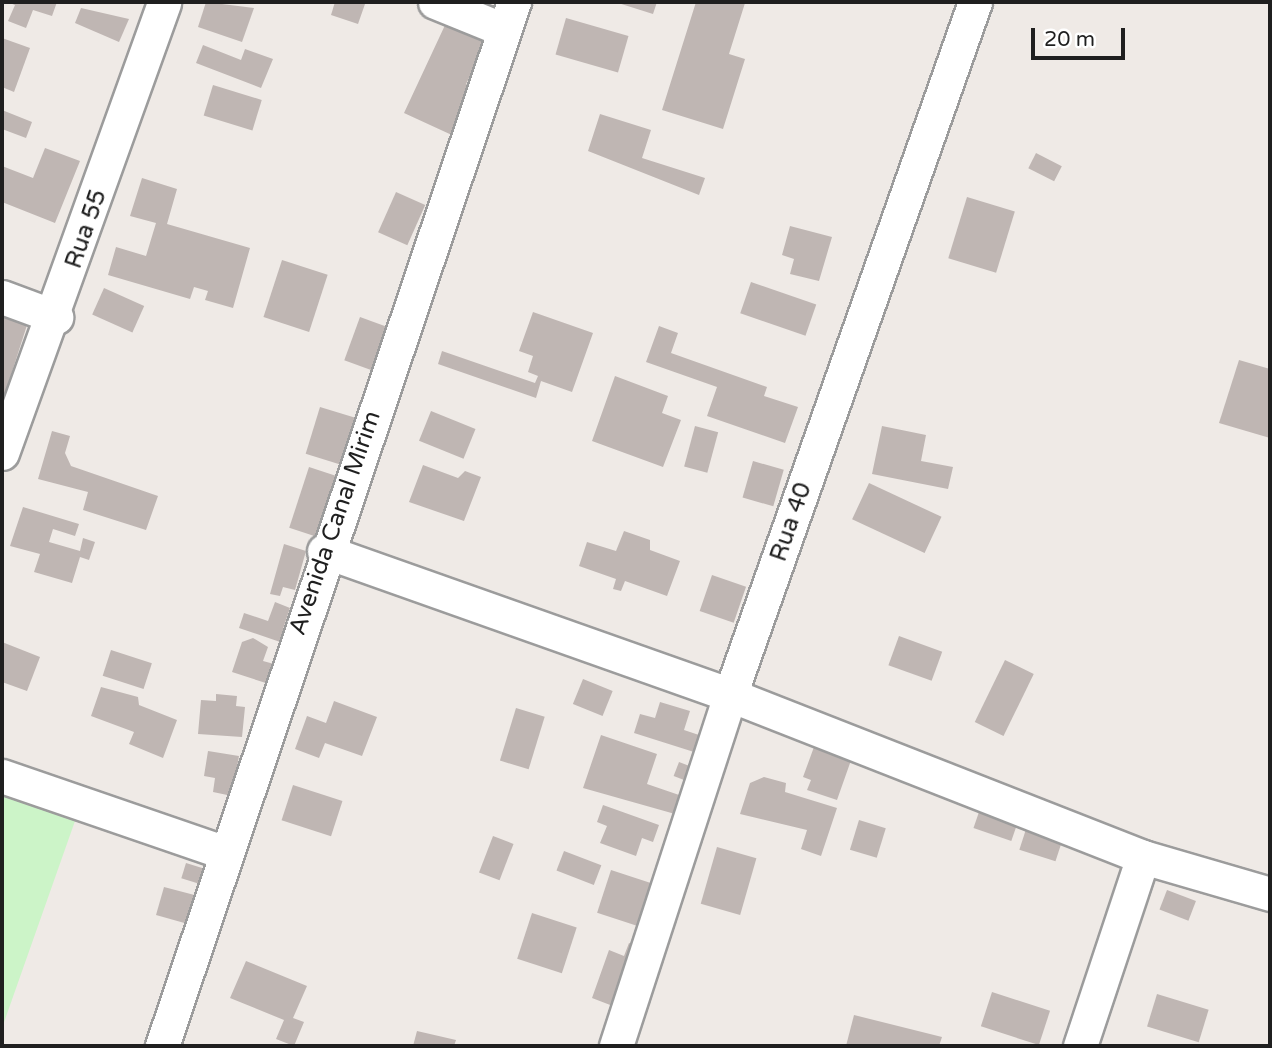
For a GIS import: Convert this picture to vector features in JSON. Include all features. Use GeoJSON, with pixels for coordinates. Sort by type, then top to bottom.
{"type":"FeatureCollection","features":[{"type":"Feature","properties":{"kind":"street","name":"Rua 55"},"geometry":{"type":"LineString","coordinates":[[2,453],[56,317],[164,2]]}},
{"type":"Feature","properties":{"kind":"street"},"geometry":{"type":"LineString","coordinates":[[435,2],[509,16]]}},
{"type":"Feature","properties":{"kind":"street","name":"Rua 40"},"geometry":{"type":"LineString","coordinates":[[616,1046],[730,695],[975,2]]}},
{"type":"Feature","properties":{"kind":"street","name":"Avenida Canal Mirim"},"geometry":{"type":"LineString","coordinates":[[162,1046],[324,551],[509,16]]}},
{"type":"Feature","properties":{"kind":"street"},"geometry":{"type":"LineString","coordinates":[[2,297],[56,317]]}},
{"type":"Feature","properties":{"kind":"street"},"geometry":{"type":"LineString","coordinates":[[324,551],[730,695],[1143,857],[1270,894]]}},
{"type":"Feature","properties":{"kind":"street"},"geometry":{"type":"LineString","coordinates":[[2,776],[225,853]]}},
{"type":"Feature","properties":{"kind":"street"},"geometry":{"type":"LineString","coordinates":[[1080,1046],[1143,857]]}},
{"type":"Feature","properties":{"kind":"green space"},"geometry":{"type":"Polygon","coordinates":[[[2,795],[75,821],[2,1028],[2,795]]]}},
{"type":"Feature","properties":{"kind":"building"},"geometry":{"type":"Polygon","coordinates":[[[7,2],[57,2],[52,16],[33,10],[26,28],[8,21],[15,5],[7,2]]]}},
{"type":"Feature","properties":{"kind":"building"},"geometry":{"type":"Polygon","coordinates":[[[206,2],[254,8],[242,42],[198,27],[206,2]]]}},
{"type":"Feature","properties":{"kind":"building"},"geometry":{"type":"Polygon","coordinates":[[[335,2],[365,4],[358,24],[331,15],[335,2]]]}},
{"type":"Feature","properties":{"kind":"building"},"geometry":{"type":"Polygon","coordinates":[[[615,2],[657,2],[653,14],[615,2]]]}},
{"type":"Feature","properties":{"kind":"building"},"geometry":{"type":"Polygon","coordinates":[[[696,2],[745,3],[729,54],[745,59],[723,129],[662,110],[696,2]]]}},
{"type":"Feature","properties":{"kind":"building"},"geometry":{"type":"Polygon","coordinates":[[[81,8],[129,19],[119,42],[75,23],[81,8]]]}},
{"type":"Feature","properties":{"kind":"building"},"geometry":{"type":"Polygon","coordinates":[[[566,18],[628,36],[618,72],[556,55],[566,18]]]}},
{"type":"Feature","properties":{"kind":"building"},"geometry":{"type":"Polygon","coordinates":[[[446,23],[495,45],[479,78],[471,74],[466,84],[476,89],[454,136],[404,113],[446,23]]]}},
{"type":"Feature","properties":{"kind":"building"},"geometry":{"type":"Polygon","coordinates":[[[2,38],[30,48],[14,92],[2,87],[2,38]]]}},
{"type":"Feature","properties":{"kind":"building"},"geometry":{"type":"Polygon","coordinates":[[[203,45],[241,60],[245,49],[273,59],[261,88],[196,63],[203,45]]]}},
{"type":"Feature","properties":{"kind":"building"},"geometry":{"type":"Polygon","coordinates":[[[213,85],[262,100],[252,131],[204,116],[213,85]]]}},
{"type":"Feature","properties":{"kind":"building"},"geometry":{"type":"Polygon","coordinates":[[[2,110],[32,122],[26,138],[2,129],[2,110]]]}},
{"type":"Feature","properties":{"kind":"building"},"geometry":{"type":"Polygon","coordinates":[[[600,114],[651,130],[642,158],[705,178],[699,195],[588,151],[600,114]]]}},
{"type":"Feature","properties":{"kind":"building"},"geometry":{"type":"Polygon","coordinates":[[[45,148],[80,161],[55,223],[2,202],[2,166],[33,178],[45,148]]]}},
{"type":"Feature","properties":{"kind":"building"},"geometry":{"type":"Polygon","coordinates":[[[1036,153],[1062,166],[1054,181],[1028,168],[1036,153]]]}},
{"type":"Feature","properties":{"kind":"building"},"geometry":{"type":"Polygon","coordinates":[[[142,178],[177,189],[167,224],[250,248],[233,308],[205,300],[208,291],[194,287],[190,299],[108,275],[116,247],[146,256],[156,223],[130,216],[142,178]]]}},
{"type":"Feature","properties":{"kind":"building"},"geometry":{"type":"Polygon","coordinates":[[[396,192],[425,205],[407,245],[378,232],[396,192]]]}},
{"type":"Feature","properties":{"kind":"building"},"geometry":{"type":"Polygon","coordinates":[[[967,197],[1015,212],[996,273],[948,258],[967,197]]]}},
{"type":"Feature","properties":{"kind":"building"},"geometry":{"type":"Polygon","coordinates":[[[790,226],[832,237],[819,281],[790,274],[794,259],[782,255],[790,226]]]}},
{"type":"Feature","properties":{"kind":"building"},"geometry":{"type":"Polygon","coordinates":[[[282,260],[328,275],[309,332],[263,317],[282,260]]]}},
{"type":"Feature","properties":{"kind":"building"},"geometry":{"type":"Polygon","coordinates":[[[751,282],[816,304],[805,336],[740,313],[751,282]]]}},
{"type":"Feature","properties":{"kind":"building"},"geometry":{"type":"Polygon","coordinates":[[[104,288],[144,306],[132,332],[92,314],[104,288]]]}},
{"type":"Feature","properties":{"kind":"building"},"geometry":{"type":"Polygon","coordinates":[[[533,312],[593,333],[572,392],[541,381],[536,398],[438,364],[442,351],[535,383],[538,376],[528,372],[533,356],[519,351],[533,312]]]}},
{"type":"Feature","properties":{"kind":"building"},"geometry":{"type":"Polygon","coordinates":[[[2,313],[28,322],[2,403],[2,313]]]}},
{"type":"Feature","properties":{"kind":"building"},"geometry":{"type":"Polygon","coordinates":[[[360,317],[393,329],[377,372],[344,360],[360,317]]]}},
{"type":"Feature","properties":{"kind":"building"},"geometry":{"type":"Polygon","coordinates":[[[659,326],[678,333],[671,353],[767,387],[764,396],[798,407],[785,443],[707,416],[717,387],[646,362],[659,326]]]}},
{"type":"Feature","properties":{"kind":"building"},"geometry":{"type":"Polygon","coordinates":[[[1239,360],[1270,369],[1270,438],[1219,423],[1239,360]]]}},
{"type":"Feature","properties":{"kind":"building"},"geometry":{"type":"Polygon","coordinates":[[[615,376],[668,396],[662,413],[681,420],[663,467],[592,441],[615,376]]]}},
{"type":"Feature","properties":{"kind":"building"},"geometry":{"type":"Polygon","coordinates":[[[320,407],[360,419],[346,466],[306,454],[320,407]]]}},
{"type":"Feature","properties":{"kind":"building"},"geometry":{"type":"Polygon","coordinates":[[[431,411],[476,429],[464,459],[419,441],[431,411]]]}},
{"type":"Feature","properties":{"kind":"building"},"geometry":{"type":"Polygon","coordinates":[[[695,426],[718,432],[707,473],[684,467],[695,426]]]}},
{"type":"Feature","properties":{"kind":"building"},"geometry":{"type":"Polygon","coordinates":[[[882,426],[926,435],[921,461],[953,467],[948,489],[872,474],[882,426]]]}},
{"type":"Feature","properties":{"kind":"building"},"geometry":{"type":"Polygon","coordinates":[[[52,431],[70,436],[65,453],[71,466],[158,496],[146,530],[83,510],[88,492],[38,479],[52,431]]]}},
{"type":"Feature","properties":{"kind":"building"},"geometry":{"type":"Polygon","coordinates":[[[753,461],[784,470],[773,506],[743,498],[753,461]]]}},
{"type":"Feature","properties":{"kind":"building"},"geometry":{"type":"Polygon","coordinates":[[[423,465],[458,478],[465,471],[481,477],[464,521],[409,502],[423,465]]]}},
{"type":"Feature","properties":{"kind":"building"},"geometry":{"type":"Polygon","coordinates":[[[309,467],[339,477],[320,538],[289,528],[309,467]]]}},
{"type":"Feature","properties":{"kind":"building"},"geometry":{"type":"Polygon","coordinates":[[[869,483],[942,517],[925,553],[852,519],[869,483]]]}},
{"type":"Feature","properties":{"kind":"building"},"geometry":{"type":"Polygon","coordinates":[[[23,507],[79,524],[75,536],[53,529],[49,542],[80,551],[83,538],[95,542],[89,560],[80,557],[72,583],[34,572],[40,554],[10,546],[23,507]]]}},
{"type":"Feature","properties":{"kind":"building"},"geometry":{"type":"Polygon","coordinates":[[[624,531],[650,540],[650,550],[680,561],[667,596],[625,581],[621,591],[613,589],[616,579],[579,566],[587,542],[616,551],[624,531]]]}},
{"type":"Feature","properties":{"kind":"building"},"geometry":{"type":"Polygon","coordinates":[[[284,544],[306,551],[295,590],[283,587],[280,596],[270,594],[284,544]]]}},
{"type":"Feature","properties":{"kind":"building"},"geometry":{"type":"Polygon","coordinates":[[[712,575],[746,587],[734,623],[700,611],[712,575]]]}},
{"type":"Feature","properties":{"kind":"building"},"geometry":{"type":"Polygon","coordinates":[[[275,602],[290,608],[283,629],[290,631],[286,644],[239,628],[244,613],[268,621],[275,602]]]}},
{"type":"Feature","properties":{"kind":"building"},"geometry":{"type":"Polygon","coordinates":[[[899,636],[942,652],[932,681],[888,665],[899,636]]]}},
{"type":"Feature","properties":{"kind":"building"},"geometry":{"type":"Polygon","coordinates":[[[253,638],[268,647],[263,661],[274,664],[269,684],[232,672],[242,642],[253,638]]]}},
{"type":"Feature","properties":{"kind":"building"},"geometry":{"type":"Polygon","coordinates":[[[2,642],[40,657],[27,691],[2,682],[2,642]]]}},
{"type":"Feature","properties":{"kind":"building"},"geometry":{"type":"Polygon","coordinates":[[[111,650],[152,663],[144,689],[103,676],[111,650]]]}},
{"type":"Feature","properties":{"kind":"building"},"geometry":{"type":"Polygon","coordinates":[[[1005,660],[1034,674],[1004,736],[975,722],[1005,660]]]}},
{"type":"Feature","properties":{"kind":"building"},"geometry":{"type":"Polygon","coordinates":[[[583,679],[613,691],[603,716],[573,704],[583,679]]]}},
{"type":"Feature","properties":{"kind":"building"},"geometry":{"type":"Polygon","coordinates":[[[101,687],[138,697],[139,705],[177,720],[163,758],[129,744],[134,732],[91,716],[101,687]]]}},
{"type":"Feature","properties":{"kind":"building"},"geometry":{"type":"Polygon","coordinates":[[[216,694],[237,696],[236,706],[245,707],[242,737],[198,734],[201,700],[216,701],[216,694]]]}},
{"type":"Feature","properties":{"kind":"building"},"geometry":{"type":"Polygon","coordinates":[[[334,701],[377,717],[362,756],[325,743],[319,758],[295,749],[307,716],[326,723],[334,701]]]}},
{"type":"Feature","properties":{"kind":"building"},"geometry":{"type":"Polygon","coordinates":[[[660,702],[690,711],[684,730],[699,735],[694,752],[634,733],[640,714],[655,718],[660,702]]]}},
{"type":"Feature","properties":{"kind":"building"},"geometry":{"type":"Polygon","coordinates":[[[516,708],[545,717],[529,769],[500,761],[516,708]]]}},
{"type":"Feature","properties":{"kind":"building"},"geometry":{"type":"Polygon","coordinates":[[[601,735],[657,754],[647,784],[682,796],[675,814],[583,788],[601,735]]]}},
{"type":"Feature","properties":{"kind":"building"},"geometry":{"type":"Polygon","coordinates":[[[818,736],[855,749],[837,800],[807,790],[811,780],[803,777],[818,736]]]}},
{"type":"Feature","properties":{"kind":"building"},"geometry":{"type":"Polygon","coordinates":[[[208,751],[239,756],[232,796],[213,792],[215,778],[204,776],[208,751]]]}},
{"type":"Feature","properties":{"kind":"building"},"geometry":{"type":"Polygon","coordinates":[[[679,762],[692,767],[687,781],[674,776],[679,762]]]}},
{"type":"Feature","properties":{"kind":"building"},"geometry":{"type":"Polygon","coordinates":[[[764,777],[786,783],[785,792],[837,808],[821,856],[801,849],[807,830],[740,814],[750,783],[764,777]]]}},
{"type":"Feature","properties":{"kind":"building"},"geometry":{"type":"Polygon","coordinates":[[[293,785],[342,801],[331,836],[282,820],[293,785]]]}},
{"type":"Feature","properties":{"kind":"building"},"geometry":{"type":"Polygon","coordinates":[[[603,805],[659,825],[653,842],[642,838],[636,856],[600,843],[607,826],[597,822],[603,805]]]}},
{"type":"Feature","properties":{"kind":"building"},"geometry":{"type":"Polygon","coordinates":[[[980,809],[1018,822],[1011,841],[973,828],[980,809]]]}},
{"type":"Feature","properties":{"kind":"building"},"geometry":{"type":"Polygon","coordinates":[[[859,820],[886,828],[877,858],[850,850],[859,820]]]}},
{"type":"Feature","properties":{"kind":"building"},"geometry":{"type":"Polygon","coordinates":[[[1028,823],[1064,835],[1055,861],[1019,850],[1028,823]]]}},
{"type":"Feature","properties":{"kind":"building"},"geometry":{"type":"Polygon","coordinates":[[[493,836],[514,844],[500,880],[479,872],[493,836]]]}},
{"type":"Feature","properties":{"kind":"building"},"geometry":{"type":"Polygon","coordinates":[[[717,847],[756,858],[740,915],[701,904],[717,847]]]}},
{"type":"Feature","properties":{"kind":"building"},"geometry":{"type":"Polygon","coordinates":[[[564,851],[601,865],[594,885],[556,871],[564,851]]]}},
{"type":"Feature","properties":{"kind":"building"},"geometry":{"type":"Polygon","coordinates":[[[186,863],[212,871],[207,886],[181,878],[186,863]]]}},
{"type":"Feature","properties":{"kind":"building"},"geometry":{"type":"Polygon","coordinates":[[[611,870],[658,885],[644,928],[597,913],[611,870]]]}},
{"type":"Feature","properties":{"kind":"building"},"geometry":{"type":"Polygon","coordinates":[[[164,887],[202,897],[188,924],[156,915],[164,887]]]}},
{"type":"Feature","properties":{"kind":"building"},"geometry":{"type":"Polygon","coordinates":[[[1167,890],[1196,901],[1188,921],[1159,910],[1167,890]]]}},
{"type":"Feature","properties":{"kind":"building"},"geometry":{"type":"Polygon","coordinates":[[[532,913],[577,928],[562,973],[517,959],[532,913]]]}},
{"type":"Feature","properties":{"kind":"building"},"geometry":{"type":"Polygon","coordinates":[[[629,943],[640,947],[618,1008],[592,998],[609,950],[624,956],[629,943]]]}},
{"type":"Feature","properties":{"kind":"building"},"geometry":{"type":"Polygon","coordinates":[[[246,961],[307,986],[293,1018],[304,1022],[294,1046],[276,1039],[284,1020],[230,998],[246,961]]]}},
{"type":"Feature","properties":{"kind":"building"},"geometry":{"type":"Polygon","coordinates":[[[992,992],[1050,1011],[1039,1045],[981,1026],[992,992]]]}},
{"type":"Feature","properties":{"kind":"building"},"geometry":{"type":"Polygon","coordinates":[[[1157,994],[1209,1010],[1199,1042],[1147,1027],[1157,994]]]}},
{"type":"Feature","properties":{"kind":"building"},"geometry":{"type":"Polygon","coordinates":[[[854,1015],[942,1037],[939,1046],[846,1046],[854,1015]]]}},
{"type":"Feature","properties":{"kind":"building"},"geometry":{"type":"Polygon","coordinates":[[[417,1031],[456,1040],[454,1046],[413,1046],[417,1031]]]}}]}
